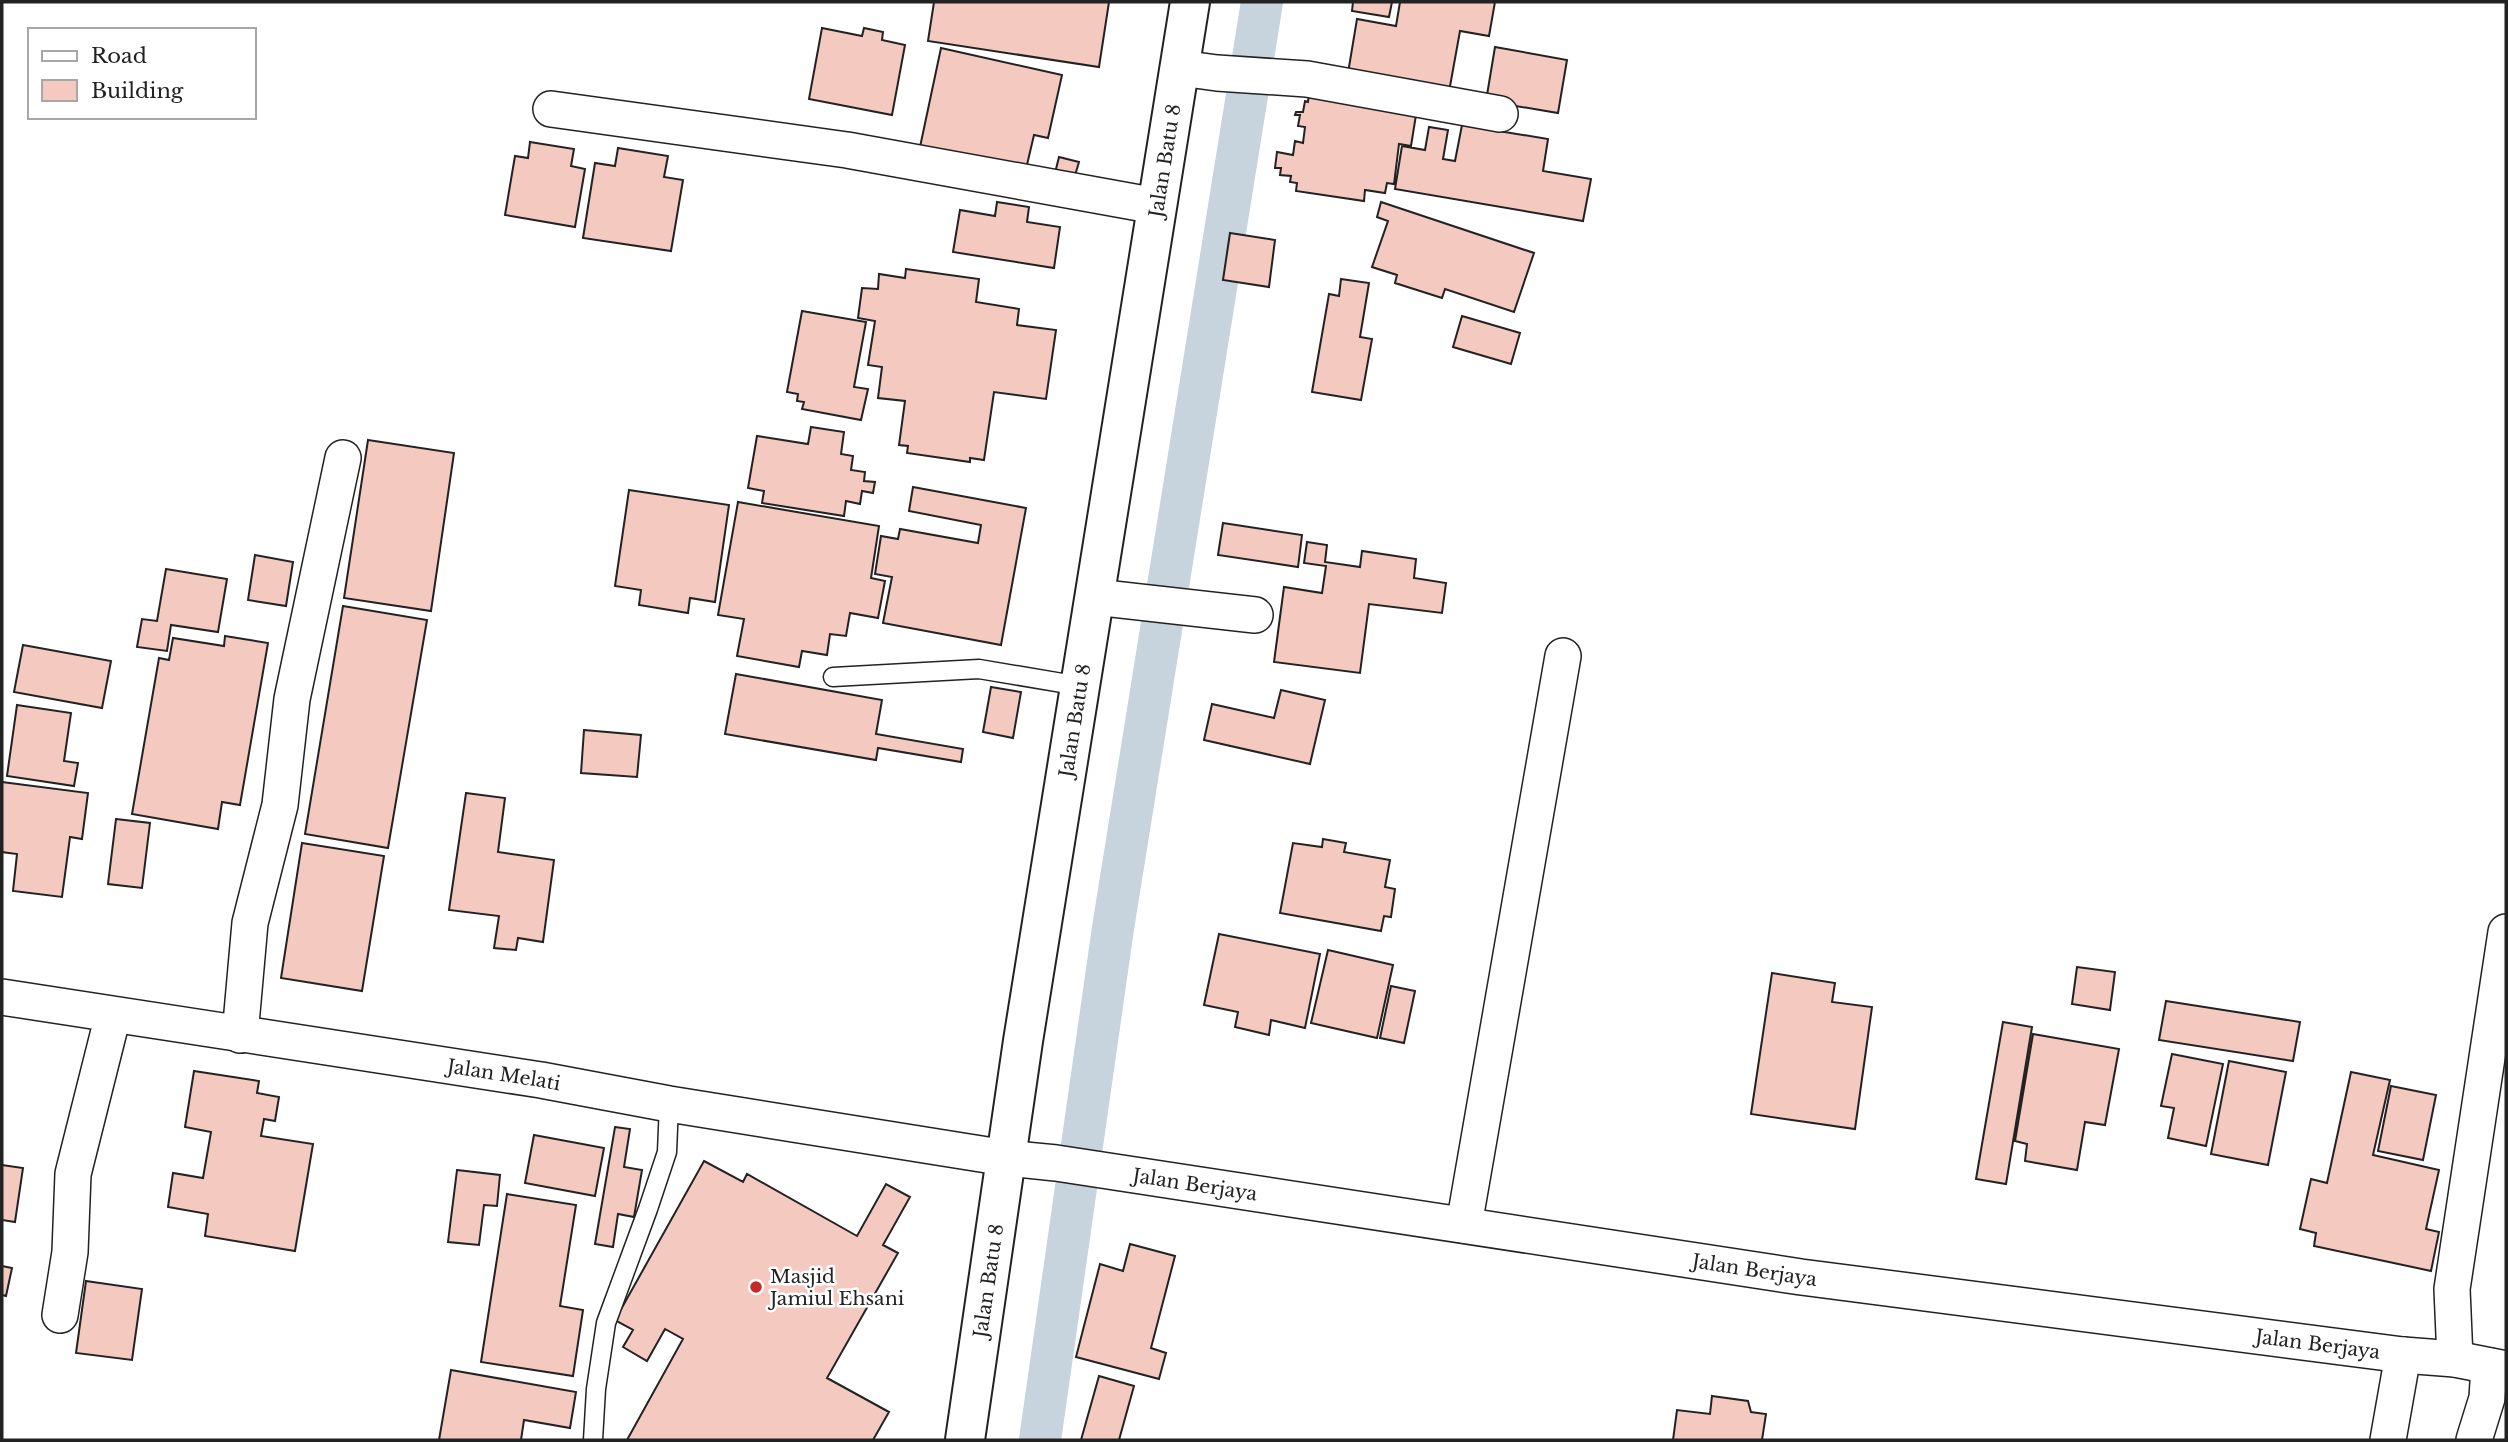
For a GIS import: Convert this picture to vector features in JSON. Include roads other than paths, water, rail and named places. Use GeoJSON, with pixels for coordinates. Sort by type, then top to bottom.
{"type":"FeatureCollection","features":[{"type":"Feature","properties":{"kind":"street","name":"Jalan Batu 8"},"geometry":{"type":"LineString","coordinates":[[965,1440],[1006,1158],[1156,206],[1199,70],[1190,2]]}},
{"type":"Feature","properties":{"kind":"street"},"geometry":{"type":"LineString","coordinates":[[1199,70],[1307,79],[1500,114]]}},
{"type":"Feature","properties":{"kind":"street"},"geometry":{"type":"LineString","coordinates":[[551,109],[847,150],[1156,206]]}},
{"type":"Feature","properties":{"kind":"street"},"geometry":{"type":"LineString","coordinates":[[240,1035],[250,923],[280,805],[292,699],[343,458]]}},
{"type":"Feature","properties":{"kind":"street"},"geometry":{"type":"LineString","coordinates":[[1095,597],[1241,614]]}},
{"type":"Feature","properties":{"kind":"street"},"geometry":{"type":"LineString","coordinates":[[1464,1225],[1563,656]]}},
{"type":"Feature","properties":{"kind":"street"},"geometry":{"type":"LineString","coordinates":[[2455,1359],[2452,1289],[2506,933]]}},
{"type":"Feature","properties":{"kind":"street","name":"Jalan Melati"},"geometry":{"type":"LineString","coordinates":[[2,997],[541,1080],[669,1104],[1006,1158]]}},
{"type":"Feature","properties":{"kind":"street"},"geometry":{"type":"LineString","coordinates":[[60,1315],[70,1252],[73,1174],[113,1015]]}},
{"type":"Feature","properties":{"kind":"street","name":"Jalan Berjaya"},"geometry":{"type":"LineString","coordinates":[[1006,1158],[1137,1175],[1801,1277],[2403,1355],[2455,1359],[2498,1367]]}},
{"type":"Feature","properties":{"kind":"street"},"geometry":{"type":"LineString","coordinates":[[2388,1440],[2403,1355]]}},
{"type":"Feature","properties":{"kind":"street"},"geometry":{"type":"LineString","coordinates":[[2474,1440],[2498,1367]]}},
{"type":"Feature","properties":{"kind":"lane"},"geometry":{"type":"LineString","coordinates":[[833,677],[979,669],[1080,686]]}},
{"type":"Feature","properties":{"kind":"lane"},"geometry":{"type":"LineString","coordinates":[[593,1440],[596,1389],[606,1323],[667,1152],[669,1104]]}},
{"type":"Feature","properties":{"kind":"waterway"},"geometry":{"type":"LineString","coordinates":[[1040,1440],[1113,928],[1262,2]]}},
{"type":"Feature","properties":{"kind":"place","name":"Masjid Jamiul Ehsani"},"geometry":{"type":"Point","coordinates":[756,1287]}}]}
